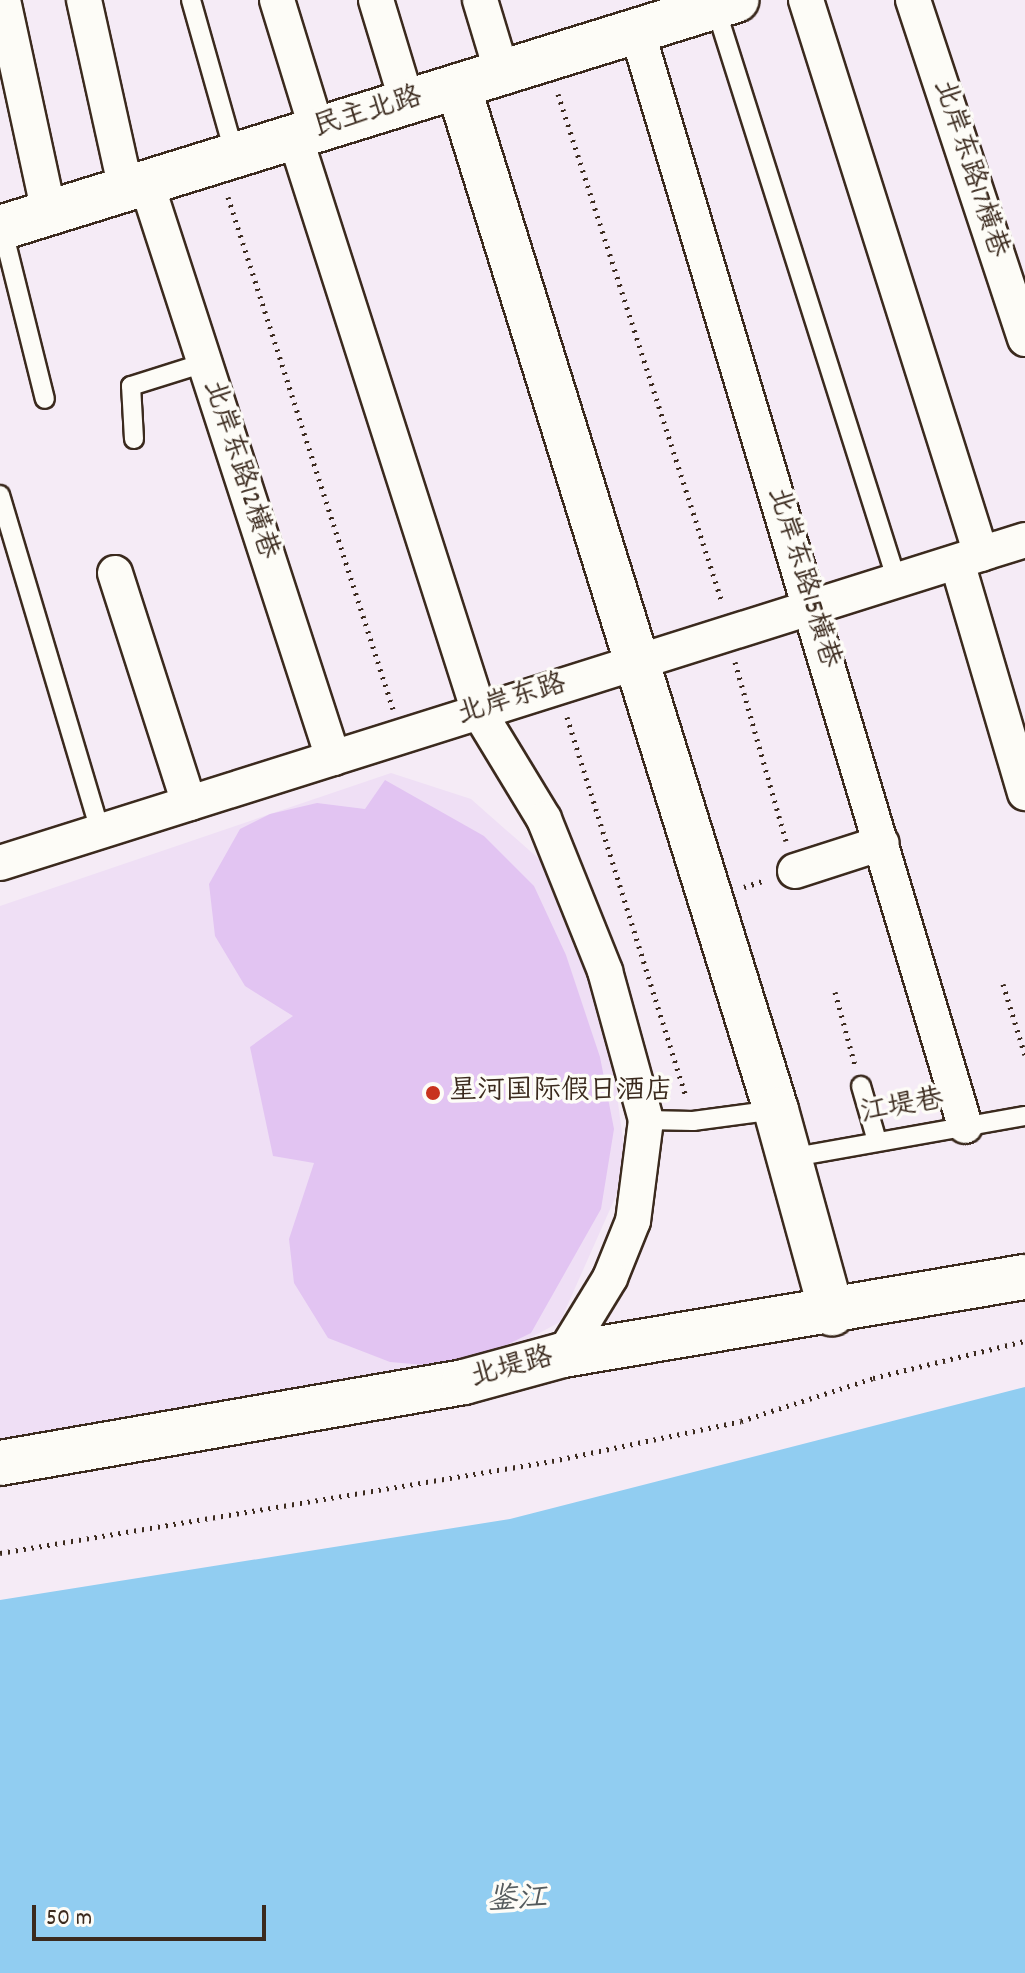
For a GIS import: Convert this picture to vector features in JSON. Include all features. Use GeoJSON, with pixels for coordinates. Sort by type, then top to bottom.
{"type":"FeatureCollection","features":[{"type":"Feature","properties":{"kind":"street"},"geometry":{"type":"LineString","coordinates":[[3,0],[49,212]]}},
{"type":"Feature","properties":{"kind":"street","name":"北岸东路12横巷"},"geometry":{"type":"LineString","coordinates":[[84,0],[136,186],[204,363],[333,758]]}},
{"type":"Feature","properties":{"kind":"street"},"geometry":{"type":"LineString","coordinates":[[277,0],[306,133],[479,712],[544,819],[605,971],[646,1120],[633,1221],[610,1278],[563,1355]]}},
{"type":"Feature","properties":{"kind":"street"},"geometry":{"type":"LineString","coordinates":[[376,0],[407,102]]}},
{"type":"Feature","properties":{"kind":"street"},"geometry":{"type":"LineString","coordinates":[[480,0],[502,73]]}},
{"type":"Feature","properties":{"kind":"street"},"geometry":{"type":"LineString","coordinates":[[806,0],[969,558],[1025,793]]}},
{"type":"Feature","properties":{"kind":"street","name":"北岸东路17横巷"},"geometry":{"type":"LineString","coordinates":[[913,0],[1025,339]]}},
{"type":"Feature","properties":{"kind":"street","name":"民主北路"},"geometry":{"type":"LineString","coordinates":[[1,228],[718,5]]}},
{"type":"Feature","properties":{"kind":"street","name":"北岸东路15横巷"},"geometry":{"type":"LineString","coordinates":[[637,31],[965,1126]]}},
{"type":"Feature","properties":{"kind":"street"},"geometry":{"type":"LineString","coordinates":[[458,86],[776,1110],[832,1313]]}},
{"type":"Feature","properties":{"kind":"street","name":"北岸东路"},"geometry":{"type":"LineString","coordinates":[[0,863],[1025,540]]}},
{"type":"Feature","properties":{"kind":"street"},"geometry":{"type":"LineString","coordinates":[[115,573],[189,803]]}},
{"type":"Feature","properties":{"kind":"street"},"geometry":{"type":"LineString","coordinates":[[795,871],[882,843]]}},
{"type":"Feature","properties":{"kind":"street","name":"北堤路"},"geometry":{"type":"LineString","coordinates":[[0,1463],[464,1382],[563,1355],[832,1313],[1025,1277]]}},
{"type":"Feature","properties":{"kind":"lane"},"geometry":{"type":"LineString","coordinates":[[191,0],[225,158]]}},
{"type":"Feature","properties":{"kind":"lane"},"geometry":{"type":"LineString","coordinates":[[718,5],[897,581]]}},
{"type":"Feature","properties":{"kind":"lane"},"geometry":{"type":"LineString","coordinates":[[1,228],[45,399]]}},
{"type":"Feature","properties":{"kind":"lane"},"geometry":{"type":"LineString","coordinates":[[134,439],[131,386],[204,363]]}},
{"type":"Feature","properties":{"kind":"lane"},"geometry":{"type":"LineString","coordinates":[[0,495],[100,831]]}},
{"type":"Feature","properties":{"kind":"lane"},"geometry":{"type":"LineString","coordinates":[[861,1086],[877,1141]]}},
{"type":"Feature","properties":{"kind":"lane"},"geometry":{"type":"LineString","coordinates":[[646,1120],[693,1121],[776,1110]]}},
{"type":"Feature","properties":{"kind":"lane","name":"江堤巷"},"geometry":{"type":"LineString","coordinates":[[789,1158],[1025,1116]]}},
{"type":"Feature","properties":{"kind":"path"},"geometry":{"type":"LineString","coordinates":[[547,59],[729,633],[795,871],[708,898]]}},
{"type":"Feature","properties":{"kind":"path"},"geometry":{"type":"LineString","coordinates":[[225,158],[402,736]]}},
{"type":"Feature","properties":{"kind":"path"},"geometry":{"type":"LineString","coordinates":[[557,687],[693,1121]]}},
{"type":"Feature","properties":{"kind":"path"},"geometry":{"type":"LineString","coordinates":[[1003,984],[1025,1055]]}},
{"type":"Feature","properties":{"kind":"path"},"geometry":{"type":"LineString","coordinates":[[835,992],[861,1086]]}},
{"type":"Feature","properties":{"kind":"path"},"geometry":{"type":"LineString","coordinates":[[0,1553],[566,1458],[741,1421],[873,1378],[1025,1341]]}},
{"type":"Feature","properties":{"kind":"shaded area"},"geometry":{"type":"Polygon","coordinates":[[[391,773],[471,799],[547,866],[609,1034],[627,1171],[560,1322],[468,1371],[0,1441],[0,906],[391,773]]]}},
{"type":"Feature","properties":{"kind":"water","name":"鉴江"},"geometry":{"type":"Polygon","coordinates":[[[1025,1387],[1025,1973],[0,1973],[0,1600],[510,1519],[1025,1387]]]}},
{"type":"Feature","properties":{"kind":"building","name":"星河国际假日酒店"},"geometry":{"type":"Polygon","coordinates":[[[385,780],[484,836],[534,886],[566,955],[600,1057],[614,1129],[601,1209],[531,1333],[459,1368],[390,1362],[328,1338],[294,1283],[289,1239],[314,1163],[273,1156],[250,1047],[293,1016],[245,986],[215,936],[209,884],[240,829],[270,814],[317,803],[365,809],[385,780]]]}},
{"type":"Feature","properties":{"kind":"place","name":"星河国际假日酒店"},"geometry":{"type":"Point","coordinates":[433,1093]}}]}
